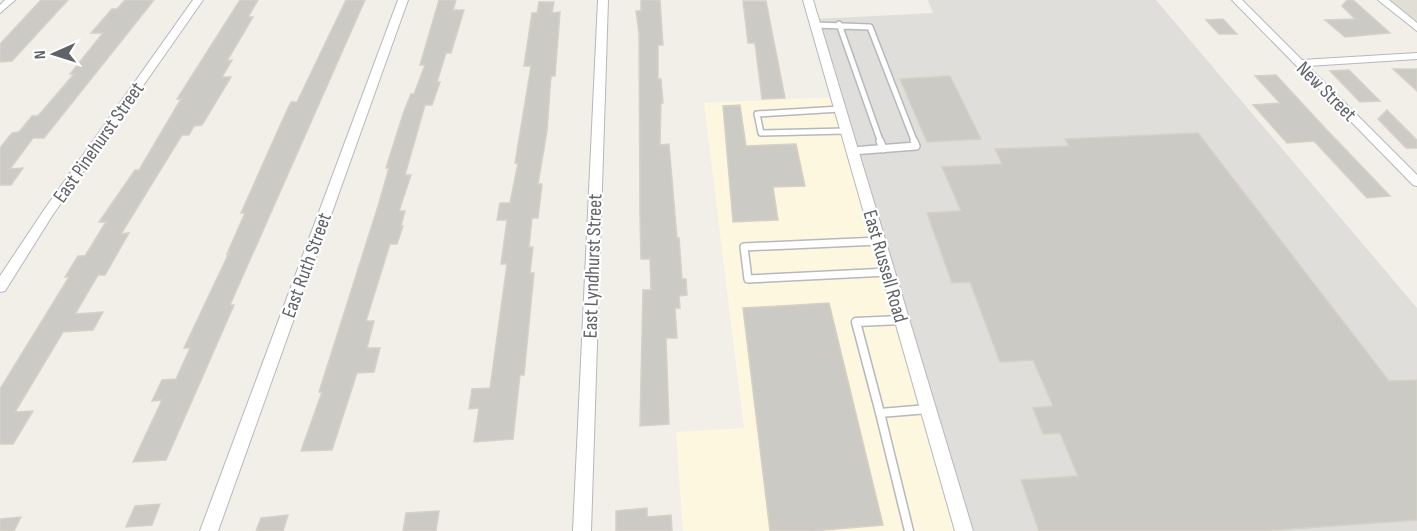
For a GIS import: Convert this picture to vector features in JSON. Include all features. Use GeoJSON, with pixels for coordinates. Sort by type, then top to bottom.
{"type":"FeatureCollection","features":[{"type":"Feature","properties":{"kind":"street"},"geometry":{"type":"LineString","coordinates":[[0,10],[10,0]]}},
{"type":"Feature","properties":{"kind":"street","name":"East Pinehurst Street"},"geometry":{"type":"LineString","coordinates":[[0,286],[48,213],[198,0]]}},
{"type":"Feature","properties":{"kind":"street","name":"East Ruth Street"},"geometry":{"type":"LineString","coordinates":[[208,531],[403,0]]}},
{"type":"Feature","properties":{"kind":"street","name":"East Lyndhurst Street"},"geometry":{"type":"LineString","coordinates":[[582,531],[603,0]]}},
{"type":"Feature","properties":{"kind":"street","name":"East Russell Road"},"geometry":{"type":"LineString","coordinates":[[808,0],[964,531]]}},
{"type":"Feature","properties":{"kind":"street","name":"New Street"},"geometry":{"type":"LineString","coordinates":[[1237,0],[1417,182]]}},
{"type":"Feature","properties":{"kind":"street"},"geometry":{"type":"LineString","coordinates":[[1383,0],[1417,28]]}},
{"type":"Feature","properties":{"kind":"street"},"geometry":{"type":"LineString","coordinates":[[1299,63],[1417,56]]}},
{"type":"Feature","properties":{"kind":"lane"},"geometry":{"type":"LineString","coordinates":[[839,24],[883,149]]}},
{"type":"Feature","properties":{"kind":"lane"},"geometry":{"type":"LineString","coordinates":[[815,25],[866,25],[873,30],[916,146],[852,151]]}},
{"type":"Feature","properties":{"kind":"lane"},"geometry":{"type":"LineString","coordinates":[[840,109],[757,114],[761,133],[846,131]]}},
{"type":"Feature","properties":{"kind":"lane"},"geometry":{"type":"LineString","coordinates":[[879,241],[744,247],[748,279],[888,272]]}},
{"type":"Feature","properties":{"kind":"lane"},"geometry":{"type":"LineString","coordinates":[[902,320],[855,322],[909,531]]}},
{"type":"Feature","properties":{"kind":"lane"},"geometry":{"type":"LineString","coordinates":[[880,413],[928,409]]}},
{"type":"Feature","properties":{"kind":"shaded area"},"geometry":{"type":"Polygon","coordinates":[[[928,0],[1156,0],[1417,308],[1417,531],[964,531],[814,19],[933,13],[928,0]]]}},
{"type":"Feature","properties":{"kind":"shaded area"},"geometry":{"type":"Polygon","coordinates":[[[1383,0],[1417,0],[1417,28],[1383,0]]]}},
{"type":"Feature","properties":{"kind":"shaded area"},"geometry":{"type":"Polygon","coordinates":[[[837,97],[964,531],[683,531],[676,432],[744,428],[704,103],[837,97]]]}},
{"type":"Feature","properties":{"kind":"building"},"geometry":{"type":"Polygon","coordinates":[[[41,0],[68,0],[12,61],[0,62],[0,44],[41,0]]]}},
{"type":"Feature","properties":{"kind":"building"},"geometry":{"type":"Polygon","coordinates":[[[125,0],[154,0],[44,138],[33,138],[10,169],[23,168],[11,185],[0,185],[0,148],[12,133],[19,132],[32,116],[38,116],[74,74],[70,74],[103,33],[91,33],[112,9],[117,9],[125,0]]]}},
{"type":"Feature","properties":{"kind":"building"},"geometry":{"type":"Polygon","coordinates":[[[240,0],[258,0],[248,17],[253,17],[227,61],[232,60],[222,77],[231,77],[202,125],[194,126],[189,135],[182,135],[121,234],[129,233],[105,275],[98,275],[75,314],[103,312],[93,330],[63,332],[15,412],[33,411],[13,444],[0,444],[0,389],[69,277],[65,277],[78,256],[85,256],[106,222],[99,222],[135,170],[139,170],[181,99],[177,99],[240,0]]]}},
{"type":"Feature","properties":{"kind":"building"},"geometry":{"type":"Polygon","coordinates":[[[346,0],[365,0],[230,305],[234,305],[166,460],[133,462],[162,400],[152,401],[162,380],[176,379],[190,348],[184,348],[229,253],[227,254],[245,213],[241,213],[282,121],[291,102],[297,102],[346,0]]]}},
{"type":"Feature","properties":{"kind":"building"},"geometry":{"type":"Polygon","coordinates":[[[439,0],[456,0],[453,10],[464,10],[451,53],[446,53],[432,105],[425,105],[405,175],[411,175],[399,211],[405,211],[401,226],[403,226],[397,244],[390,244],[366,321],[374,321],[367,348],[380,348],[374,372],[357,373],[332,450],[301,451],[322,392],[319,392],[378,206],[389,168],[386,168],[404,111],[411,94],[414,94],[425,65],[420,65],[439,0]]]}},
{"type":"Feature","properties":{"kind":"building"},"geometry":{"type":"Polygon","coordinates":[[[641,0],[660,0],[663,45],[658,45],[658,79],[661,79],[663,103],[661,103],[660,145],[669,144],[677,238],[679,238],[682,279],[686,279],[687,295],[679,296],[680,308],[675,308],[677,338],[666,338],[669,424],[640,426],[643,290],[651,290],[650,259],[641,259],[639,33],[636,11],[641,11],[641,0]]]}},
{"type":"Feature","properties":{"kind":"building"},"geometry":{"type":"Polygon","coordinates":[[[1347,0],[1353,0],[1390,33],[1345,37],[1325,20],[1355,19],[1342,6],[1347,0]]]}},
{"type":"Feature","properties":{"kind":"building"},"geometry":{"type":"Polygon","coordinates":[[[743,1],[766,1],[785,98],[762,99],[755,43],[748,43],[743,1]]]}},
{"type":"Feature","properties":{"kind":"building"},"geometry":{"type":"Polygon","coordinates":[[[539,2],[554,2],[552,13],[560,12],[555,76],[551,76],[547,131],[538,184],[542,184],[538,218],[532,218],[529,247],[533,247],[530,273],[534,273],[524,375],[520,375],[513,439],[474,442],[479,408],[469,409],[472,389],[490,388],[507,264],[501,264],[507,220],[497,220],[500,203],[510,203],[518,163],[515,163],[531,66],[524,66],[532,13],[537,13],[539,2]]]}},
{"type":"Feature","properties":{"kind":"building"},"geometry":{"type":"Polygon","coordinates":[[[1223,19],[1237,34],[1219,34],[1206,20],[1223,19]]]}},
{"type":"Feature","properties":{"kind":"building"},"geometry":{"type":"Polygon","coordinates":[[[1393,69],[1417,69],[1417,91],[1393,69]]]}},
{"type":"Feature","properties":{"kind":"building"},"geometry":{"type":"Polygon","coordinates":[[[1349,70],[1380,101],[1360,102],[1330,71],[1349,70]]]}},
{"type":"Feature","properties":{"kind":"building"},"geometry":{"type":"Polygon","coordinates":[[[1276,75],[1390,196],[1367,198],[1314,141],[1287,143],[1253,105],[1280,103],[1255,76],[1276,75]]]}},
{"type":"Feature","properties":{"kind":"building"},"geometry":{"type":"Polygon","coordinates":[[[950,76],[981,139],[927,142],[900,79],[950,76]]]}},
{"type":"Feature","properties":{"kind":"building"},"geometry":{"type":"Polygon","coordinates":[[[740,105],[746,146],[796,144],[805,186],[773,187],[778,220],[733,222],[723,106],[740,105]]]}},
{"type":"Feature","properties":{"kind":"building"},"geometry":{"type":"Polygon","coordinates":[[[1387,110],[1417,140],[1417,148],[1406,148],[1378,119],[1387,110]]]}},
{"type":"Feature","properties":{"kind":"building"},"geometry":{"type":"Polygon","coordinates":[[[1198,133],[1389,381],[1417,380],[1417,520],[1264,531],[1039,531],[1021,480],[1078,476],[1060,433],[1043,434],[1033,408],[1053,406],[1033,360],[1000,362],[970,282],[952,283],[927,213],[961,211],[942,167],[1002,164],[995,149],[1069,146],[1065,139],[1198,133]]]}},
{"type":"Feature","properties":{"kind":"building"},"geometry":{"type":"Polygon","coordinates":[[[829,303],[883,525],[813,531],[770,531],[743,308],[829,303]]]}},
{"type":"Feature","properties":{"kind":"building"},"geometry":{"type":"Polygon","coordinates":[[[160,504],[152,525],[126,527],[135,506],[160,504]]]}},
{"type":"Feature","properties":{"kind":"building"},"geometry":{"type":"Polygon","coordinates":[[[647,508],[647,517],[671,515],[672,531],[616,531],[616,511],[647,508]]]}},
{"type":"Feature","properties":{"kind":"building"},"geometry":{"type":"Polygon","coordinates":[[[439,511],[436,531],[403,531],[406,513],[439,511]]]}},
{"type":"Feature","properties":{"kind":"building"},"geometry":{"type":"Polygon","coordinates":[[[288,515],[283,531],[256,531],[261,518],[288,515]]]}},
{"type":"Feature","properties":{"kind":"building"},"geometry":{"type":"Polygon","coordinates":[[[21,517],[14,531],[0,531],[0,519],[21,517]]]}}]}
